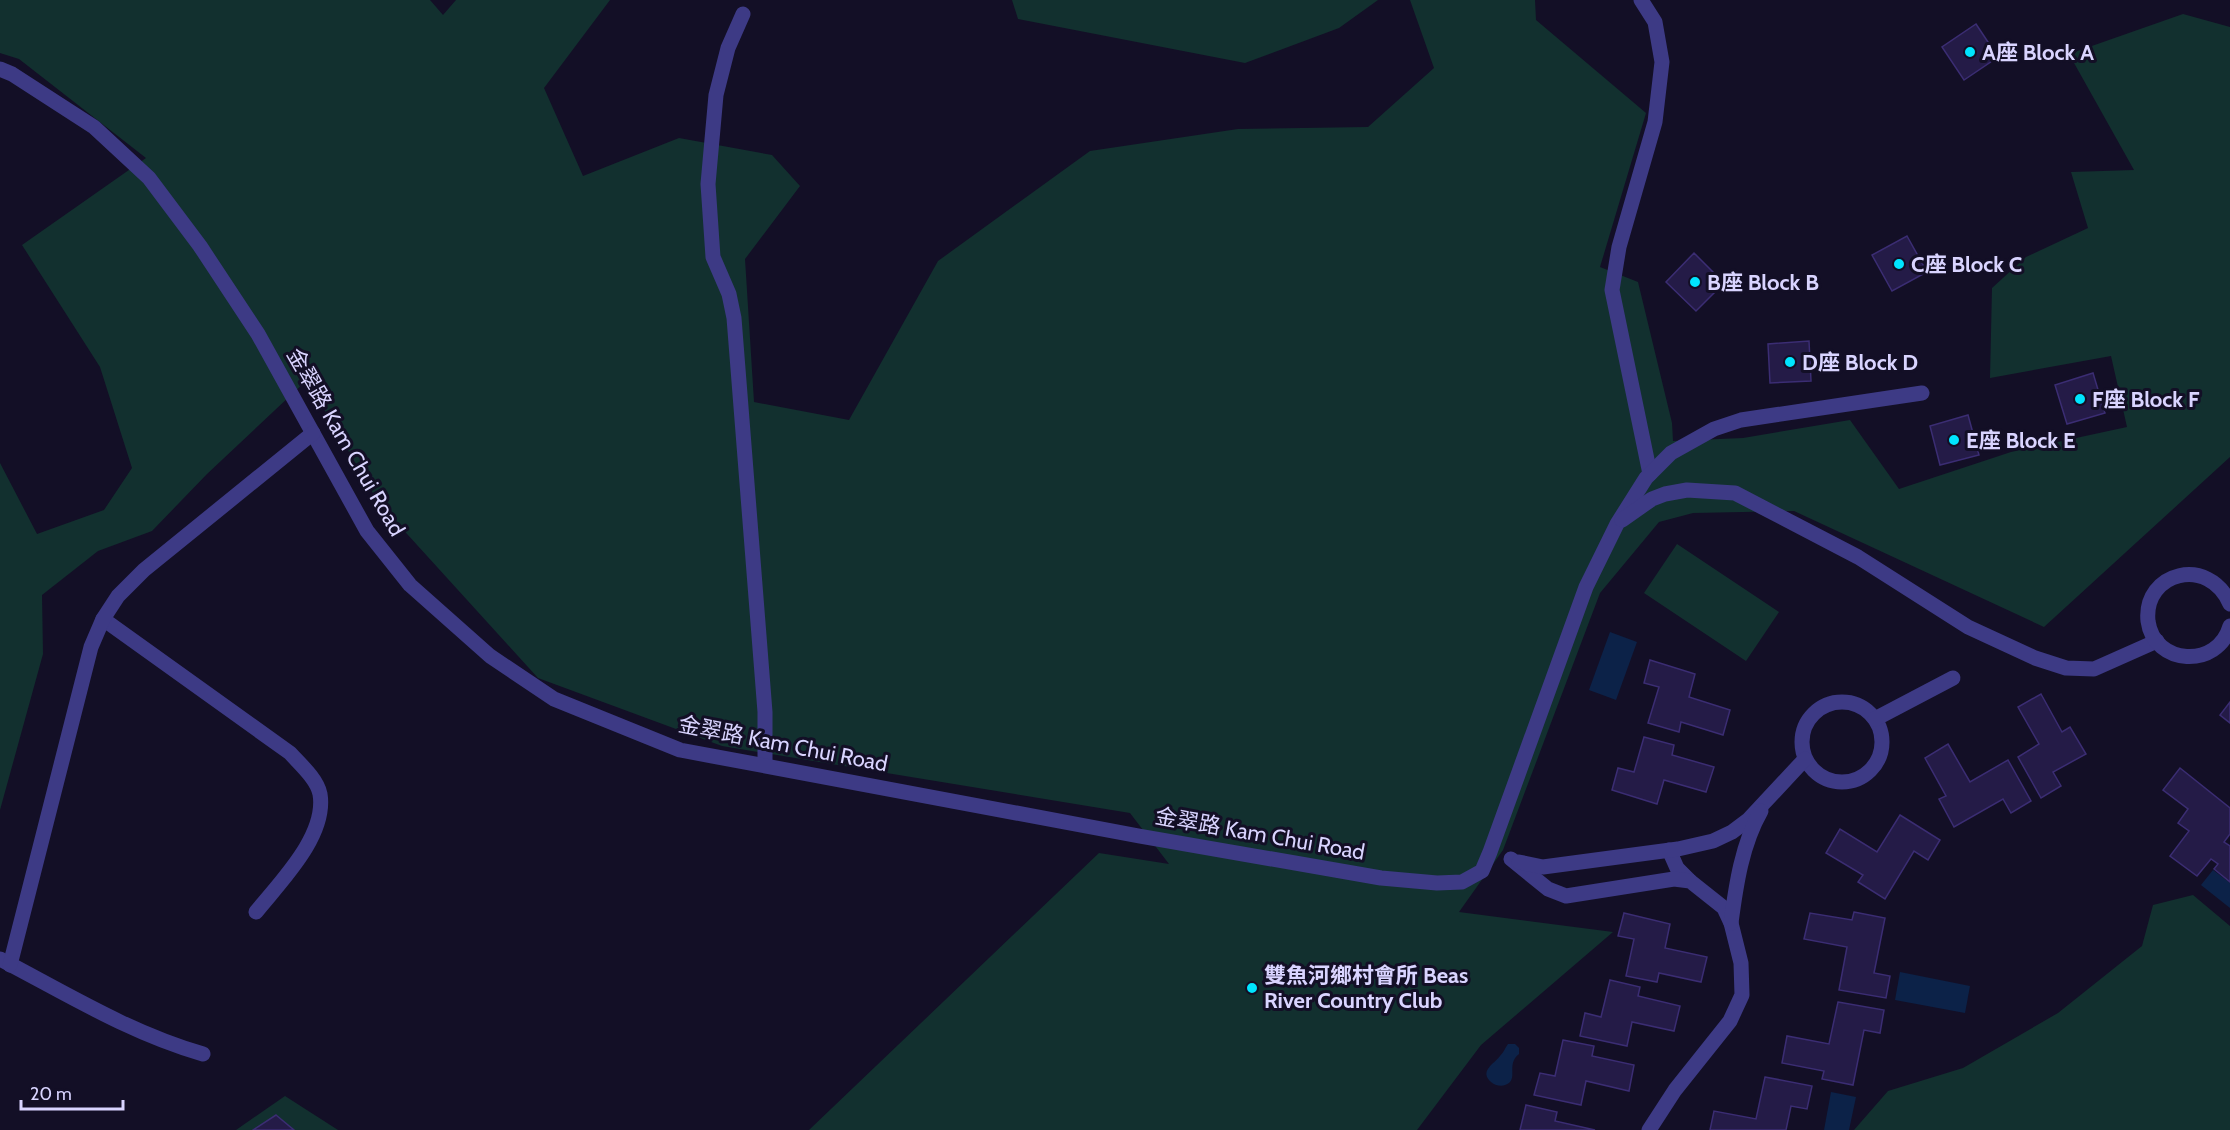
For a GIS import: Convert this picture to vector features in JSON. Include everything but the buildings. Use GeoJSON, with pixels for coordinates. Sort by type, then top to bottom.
{"type":"FeatureCollection","features":[{"type":"Feature","properties":{"kind":"street"},"geometry":{"type":"LineString","coordinates":[[1641,0],[1656,22],[1662,62],[1655,122],[1619,247],[1612,290],[1650,474]]}},
{"type":"Feature","properties":{"kind":"street"},"geometry":{"type":"LineString","coordinates":[[743,15],[728,48],[716,95],[708,184],[713,257],[729,294],[734,318],[765,712],[765,765]]}},
{"type":"Feature","properties":{"kind":"street","name":"金翠路 Kam Chui Road"},"geometry":{"type":"LineString","coordinates":[[0,69],[22,80],[94,127],[149,178],[200,246],[258,334],[367,531],[410,585],[490,656],[554,699],[680,750],[1381,879],[1437,883],[1462,882],[1482,871],[1586,587],[1617,524],[1650,474],[1671,453],[1714,429],[1741,420],[1922,393]]}},
{"type":"Feature","properties":{"kind":"street"},"geometry":{"type":"LineString","coordinates":[[203,1054],[171,1044],[89,1008],[5,962],[91,647],[103,619],[118,597],[144,570],[313,433]]}},
{"type":"Feature","properties":{"kind":"street"},"geometry":{"type":"LineString","coordinates":[[1617,524],[1652,499],[1665,494],[1687,490],[1735,493],[1858,557],[1968,627],[2035,657],[2066,668],[2094,669],[2157,640]]}},
{"type":"Feature","properties":{"kind":"street"},"geometry":{"type":"LineString","coordinates":[[2230,604],[2217,584],[2205,576],[2191,574],[2177,576],[2164,582],[2155,593],[2149,606],[2148,620],[2151,634],[2171,654],[2184,658],[2198,657],[2210,652],[2221,644],[2230,626]]}},
{"type":"Feature","properties":{"kind":"street"},"geometry":{"type":"LineString","coordinates":[[103,619],[290,753],[306,770],[320,792],[320,816],[304,852],[256,912]]}},
{"type":"Feature","properties":{"kind":"street"},"geometry":{"type":"LineString","coordinates":[[1875,719],[1953,678]]}},
{"type":"Feature","properties":{"kind":"street"},"geometry":{"type":"LineString","coordinates":[[1848,702],[1866,709],[1875,719],[1882,744],[1879,757],[1862,777],[1836,782],[1812,770],[1805,759],[1802,732],[1816,711],[1828,704],[1848,702]]}},
{"type":"Feature","properties":{"kind":"street"},"geometry":{"type":"LineString","coordinates":[[1490,852],[1527,865],[1543,867],[1669,850],[1713,841],[1732,832],[1748,820],[1805,759]]}},
{"type":"Feature","properties":{"kind":"street"},"geometry":{"type":"LineString","coordinates":[[1731,923],[1745,850],[1757,818],[1768,798]]}},
{"type":"Feature","properties":{"kind":"street"},"geometry":{"type":"LineString","coordinates":[[1649,1130],[1675,1090],[1730,1021],[1742,995],[1741,963],[1731,923],[1724,908],[1677,868],[1669,850]]}},
{"type":"Feature","properties":{"kind":"street"},"geometry":{"type":"LineString","coordinates":[[1511,859],[1548,889],[1566,896],[1674,879],[1690,881]]}},
{"type":"Feature","properties":{"kind":"green space"},"geometry":{"type":"Polygon","coordinates":[[[0,0],[430,0],[443,15],[456,0],[610,0],[544,88],[583,176],[679,138],[772,155],[800,186],[745,259],[754,402],[849,420],[938,261],[1090,151],[1238,129],[1368,127],[1434,68],[1410,0],[1535,0],[1536,20],[1646,113],[1600,267],[1638,282],[1672,423],[1673,441],[1743,438],[1850,420],[1899,489],[2011,452],[2127,427],[2111,356],[1990,378],[1992,288],[2026,257],[2088,228],[2071,172],[2134,170],[2069,54],[2183,14],[2230,27],[2230,457],[2044,627],[1794,511],[1693,513],[1659,522],[1600,593],[1503,850],[1459,912],[1613,932],[1481,1045],[1417,1130],[809,1130],[1099,853],[1169,864],[1130,813],[722,746],[538,678],[378,502],[307,380],[207,474],[152,531],[98,551],[42,595],[43,654],[0,810],[0,463],[37,534],[104,510],[132,468],[100,367],[22,245],[146,158],[19,59],[0,53],[0,0]]]}},
{"type":"Feature","properties":{"kind":"green space"},"geometry":{"type":"Polygon","coordinates":[[[1012,0],[1378,0],[1339,28],[1245,63],[1018,19],[1012,0]]]}},
{"type":"Feature","properties":{"kind":"green space"},"geometry":{"type":"Polygon","coordinates":[[[1677,544],[1779,612],[1746,661],[1644,593],[1677,544]]]}},
{"type":"Feature","properties":{"kind":"green space"},"geometry":{"type":"Polygon","coordinates":[[[2193,895],[2230,926],[2230,1130],[1854,1130],[1888,1091],[1963,1068],[2058,1013],[2142,946],[2153,905],[2193,895]]]}},
{"type":"Feature","properties":{"kind":"green space"},"geometry":{"type":"Polygon","coordinates":[[[285,1096],[338,1130],[236,1130],[285,1096]]]}},
{"type":"Feature","properties":{"kind":"water"},"geometry":{"type":"Polygon","coordinates":[[[1610,632],[1637,642],[1616,700],[1589,690],[1610,632]]]}},
{"type":"Feature","properties":{"kind":"water"},"geometry":{"type":"Polygon","coordinates":[[[2213,870],[2230,883],[2230,908],[2201,885],[2213,870]]]}},
{"type":"Feature","properties":{"kind":"water"},"geometry":{"type":"Polygon","coordinates":[[[1900,972],[1970,986],[1965,1013],[1895,1000],[1900,972]]]}},
{"type":"Feature","properties":{"kind":"water"},"geometry":{"type":"Polygon","coordinates":[[[1508,1044],[1515,1044],[1519,1048],[1519,1054],[1513,1063],[1512,1080],[1502,1086],[1492,1083],[1486,1074],[1508,1044]]]}},
{"type":"Feature","properties":{"kind":"water"},"geometry":{"type":"Polygon","coordinates":[[[1831,1092],[1856,1097],[1849,1130],[1824,1130],[1831,1092]]]}},
{"type":"Feature","properties":{"kind":"place","name":"A座 Block A"},"geometry":{"type":"Point","coordinates":[1970,52]}},
{"type":"Feature","properties":{"kind":"place","name":"C座 Block C"},"geometry":{"type":"Point","coordinates":[1899,264]}},
{"type":"Feature","properties":{"kind":"place","name":"B座 Block B"},"geometry":{"type":"Point","coordinates":[1695,282]}},
{"type":"Feature","properties":{"kind":"place","name":"D座 Block D"},"geometry":{"type":"Point","coordinates":[1790,362]}},
{"type":"Feature","properties":{"kind":"place","name":"F座 Block F"},"geometry":{"type":"Point","coordinates":[2080,399]}},
{"type":"Feature","properties":{"kind":"place","name":"E座 Block E"},"geometry":{"type":"Point","coordinates":[1954,440]}},
{"type":"Feature","properties":{"kind":"place","name":"雙魚河鄉村會所 Beas River Country Club"},"geometry":{"type":"Point","coordinates":[1252,988]}}]}
